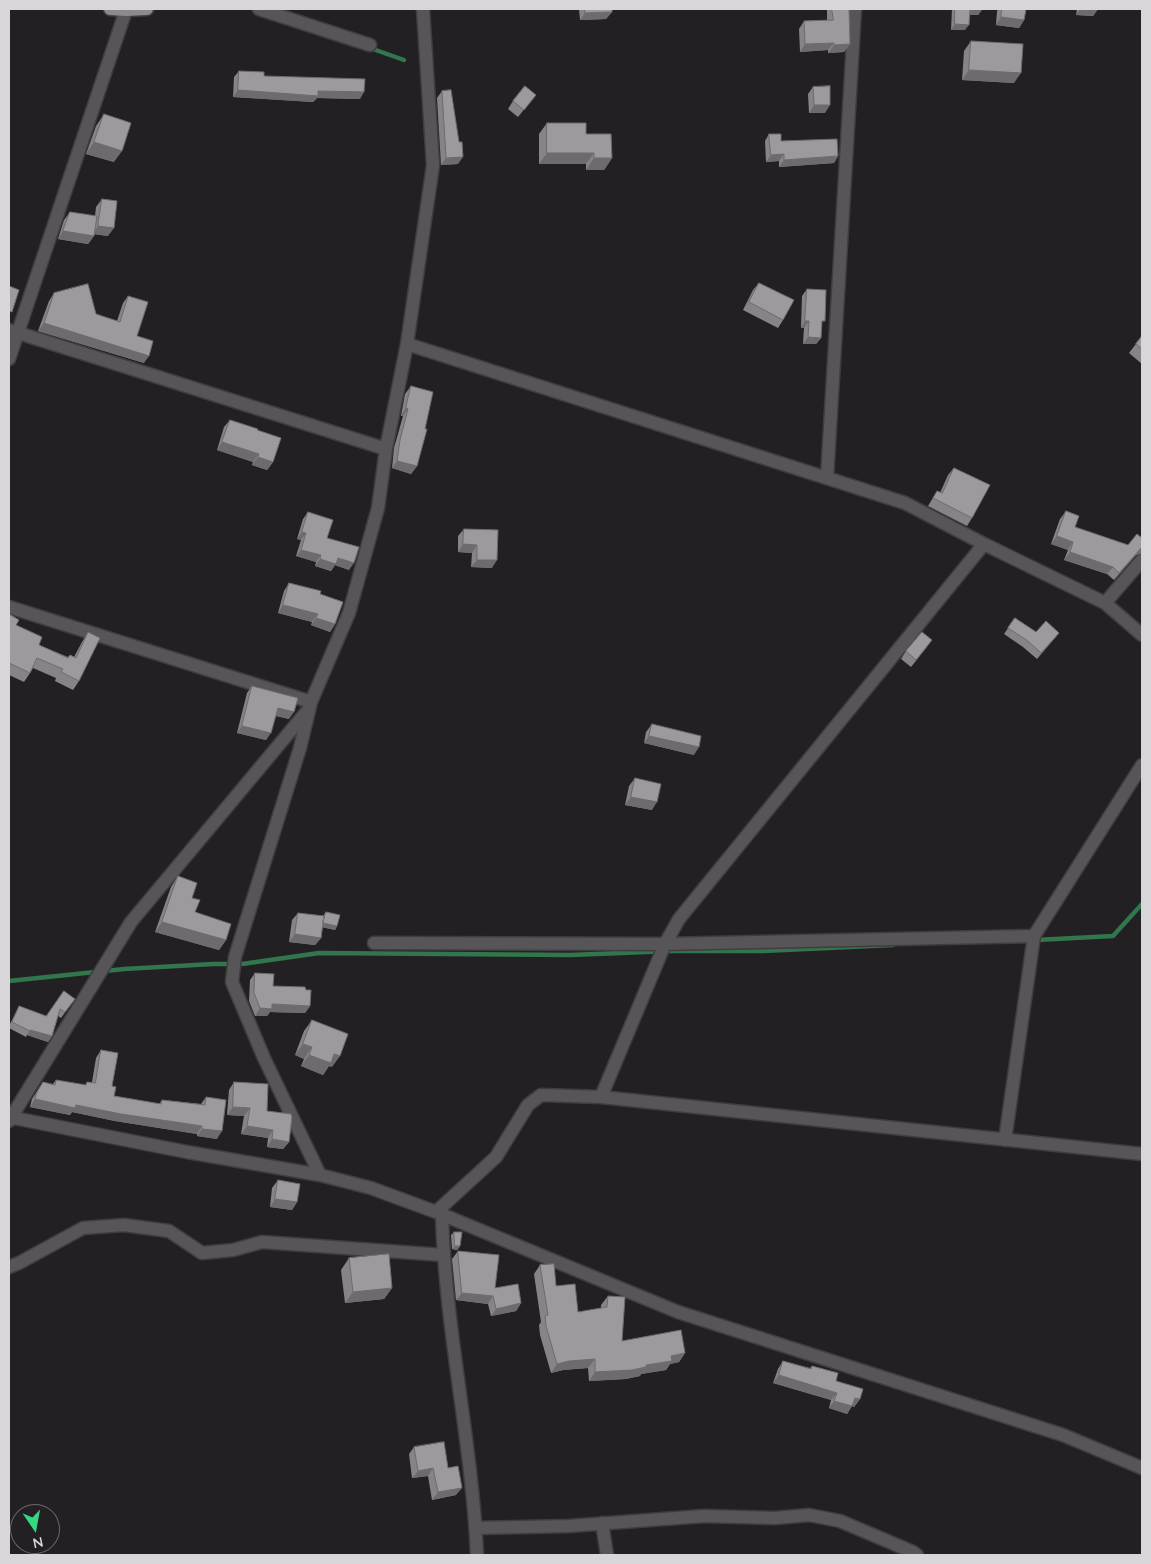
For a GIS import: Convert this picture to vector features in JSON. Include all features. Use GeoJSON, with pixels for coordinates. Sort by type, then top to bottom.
{"type":"FeatureCollection","features":[{"type":"Feature","properties":{"kind":"main road"},"geometry":{"type":"LineString","coordinates":[[110,9],[147,9]]}},
{"type":"Feature","properties":{"kind":"street"},"geometry":{"type":"LineString","coordinates":[[259,9],[370,45]]}},
{"type":"Feature","properties":{"kind":"street"},"geometry":{"type":"LineString","coordinates":[[320,1176],[264,1058],[232,982],[235,957],[300,748],[310,705],[349,613],[378,508],[386,449],[407,344],[434,165],[423,9]]}},
{"type":"Feature","properties":{"kind":"street"},"geometry":{"type":"LineString","coordinates":[[827,478],[855,9]]}},
{"type":"Feature","properties":{"kind":"street"},"geometry":{"type":"LineString","coordinates":[[9,359],[13,332],[126,10]]}},
{"type":"Feature","properties":{"kind":"street"},"geometry":{"type":"LineString","coordinates":[[13,332],[386,449]]}},
{"type":"Feature","properties":{"kind":"street"},"geometry":{"type":"LineString","coordinates":[[407,344],[905,504],[1105,603],[1142,635]]}},
{"type":"Feature","properties":{"kind":"street"},"geometry":{"type":"LineString","coordinates":[[601,1097],[665,944],[679,919],[984,544]]}},
{"type":"Feature","properties":{"kind":"street"},"geometry":{"type":"LineString","coordinates":[[1105,603],[1142,560]]}},
{"type":"Feature","properties":{"kind":"street"},"geometry":{"type":"LineString","coordinates":[[9,606],[310,705]]}},
{"type":"Feature","properties":{"kind":"street"},"geometry":{"type":"LineString","coordinates":[[310,705],[131,922],[9,1119],[320,1176],[371,1188],[439,1213],[678,1312],[1063,1435],[1142,1468]]}},
{"type":"Feature","properties":{"kind":"street"},"geometry":{"type":"LineString","coordinates":[[1005,1140],[1034,936],[1142,765]]}},
{"type":"Feature","properties":{"kind":"street"},"geometry":{"type":"LineString","coordinates":[[374,943],[665,944],[1034,936]]}},
{"type":"Feature","properties":{"kind":"street"},"geometry":{"type":"LineString","coordinates":[[439,1213],[496,1156],[528,1105],[541,1095],[601,1097],[1142,1154]]}},
{"type":"Feature","properties":{"kind":"street"},"geometry":{"type":"LineString","coordinates":[[439,1213],[468,1450],[477,1555]]}},
{"type":"Feature","properties":{"kind":"street"},"geometry":{"type":"LineString","coordinates":[[9,1267],[83,1228],[124,1225],[169,1231],[202,1253],[233,1250],[262,1242],[443,1255]]}},
{"type":"Feature","properties":{"kind":"street"},"geometry":{"type":"LineString","coordinates":[[476,1528],[569,1526],[704,1516],[775,1518],[809,1515],[840,1521],[913,1552],[916,1555]]}},
{"type":"Feature","properties":{"kind":"street"},"geometry":{"type":"LineString","coordinates":[[602,1523],[607,1555]]}},
{"type":"Feature","properties":{"kind":"building"},"geometry":{"type":"Polygon","coordinates":[[[585,9],[612,9],[612,12],[585,13],[585,9]]]}},
{"type":"Feature","properties":{"kind":"building"},"geometry":{"type":"Polygon","coordinates":[[[832,9],[849,9],[850,44],[805,44],[804,21],[833,20],[832,9]]]}},
{"type":"Feature","properties":{"kind":"building"},"geometry":{"type":"Polygon","coordinates":[[[955,9],[970,9],[969,25],[955,24],[955,9]]]}},
{"type":"Feature","properties":{"kind":"building"},"geometry":{"type":"Polygon","coordinates":[[[1002,9],[1026,9],[1024,20],[1001,17],[1002,9]]]}},
{"type":"Feature","properties":{"kind":"building"},"geometry":{"type":"Polygon","coordinates":[[[971,41],[1023,44],[1021,73],[969,70],[971,41]]]}},
{"type":"Feature","properties":{"kind":"building"},"geometry":{"type":"Polygon","coordinates":[[[239,71],[264,72],[264,76],[365,79],[364,92],[318,91],[318,96],[238,90],[239,71]]]}},
{"type":"Feature","properties":{"kind":"building"},"geometry":{"type":"Polygon","coordinates":[[[525,86],[536,95],[524,110],[513,101],[525,86]]]}},
{"type":"Feature","properties":{"kind":"building"},"geometry":{"type":"Polygon","coordinates":[[[830,86],[830,105],[814,105],[813,87],[830,86]]]}},
{"type":"Feature","properties":{"kind":"building"},"geometry":{"type":"Polygon","coordinates":[[[451,90],[459,142],[462,142],[463,157],[446,158],[442,91],[451,90]]]}},
{"type":"Feature","properties":{"kind":"building"},"geometry":{"type":"Polygon","coordinates":[[[104,114],[131,123],[122,151],[94,142],[104,114]]]}},
{"type":"Feature","properties":{"kind":"building"},"geometry":{"type":"Polygon","coordinates":[[[547,123],[586,123],[586,134],[611,134],[612,158],[594,158],[594,153],[547,153],[547,123]]]}},
{"type":"Feature","properties":{"kind":"building"},"geometry":{"type":"Polygon","coordinates":[[[769,134],[781,134],[781,141],[837,139],[838,156],[784,160],[784,154],[771,155],[769,134]]]}},
{"type":"Feature","properties":{"kind":"building"},"geometry":{"type":"Polygon","coordinates":[[[102,199],[117,201],[114,228],[98,226],[102,199]]]}},
{"type":"Feature","properties":{"kind":"building"},"geometry":{"type":"Polygon","coordinates":[[[70,212],[97,216],[94,236],[63,231],[70,212]]]}},
{"type":"Feature","properties":{"kind":"building"},"geometry":{"type":"Polygon","coordinates":[[[759,283],[794,300],[783,320],[749,302],[759,283]]]}},
{"type":"Feature","properties":{"kind":"building"},"geometry":{"type":"Polygon","coordinates":[[[88,284],[96,314],[120,322],[128,296],[148,302],[137,336],[153,341],[149,356],[44,323],[54,293],[88,284]]]}},
{"type":"Feature","properties":{"kind":"building"},"geometry":{"type":"Polygon","coordinates":[[[9,286],[19,290],[12,312],[9,311],[9,286]]]}},
{"type":"Feature","properties":{"kind":"building"},"geometry":{"type":"Polygon","coordinates":[[[807,289],[826,290],[825,321],[822,321],[821,338],[808,337],[809,321],[805,321],[807,289]]]}},
{"type":"Feature","properties":{"kind":"building"},"geometry":{"type":"Polygon","coordinates":[[[1142,336],[1142,349],[1136,344],[1142,336]]]}},
{"type":"Feature","properties":{"kind":"building"},"geometry":{"type":"Polygon","coordinates":[[[411,386],[433,392],[425,429],[427,429],[417,466],[397,461],[411,386]]]}},
{"type":"Feature","properties":{"kind":"building"},"geometry":{"type":"Polygon","coordinates":[[[230,420],[281,438],[273,462],[258,457],[259,454],[222,442],[230,420]]]}},
{"type":"Feature","properties":{"kind":"building"},"geometry":{"type":"Polygon","coordinates":[[[954,468],[990,485],[972,518],[933,498],[937,491],[942,493],[954,468]]]}},
{"type":"Feature","properties":{"kind":"building"},"geometry":{"type":"Polygon","coordinates":[[[1066,511],[1079,516],[1075,527],[1128,545],[1137,534],[1142,538],[1142,547],[1119,573],[1113,567],[1070,552],[1073,542],[1057,536],[1066,511]]]}},
{"type":"Feature","properties":{"kind":"building"},"geometry":{"type":"Polygon","coordinates":[[[308,512],[333,520],[327,538],[359,547],[354,563],[338,558],[336,564],[320,559],[321,555],[301,550],[306,533],[302,532],[308,512]]]}},
{"type":"Feature","properties":{"kind":"building"},"geometry":{"type":"Polygon","coordinates":[[[464,529],[498,530],[497,560],[477,560],[477,545],[463,544],[464,529]]]}},
{"type":"Feature","properties":{"kind":"building"},"geometry":{"type":"Polygon","coordinates":[[[289,583],[321,591],[320,594],[343,602],[335,624],[316,618],[318,614],[283,605],[289,583]]]}},
{"type":"Feature","properties":{"kind":"building"},"geometry":{"type":"Polygon","coordinates":[[[9,614],[19,620],[16,625],[42,637],[39,645],[68,658],[70,655],[76,658],[88,632],[100,638],[79,681],[61,672],[63,669],[37,658],[30,673],[9,663],[9,614]]]}},
{"type":"Feature","properties":{"kind":"building"},"geometry":{"type":"Polygon","coordinates":[[[1015,618],[1036,632],[1046,621],[1059,633],[1041,653],[1028,641],[1008,628],[1015,618]]]}},
{"type":"Feature","properties":{"kind":"building"},"geometry":{"type":"Polygon","coordinates":[[[922,632],[932,640],[916,660],[906,651],[922,632]]]}},
{"type":"Feature","properties":{"kind":"building"},"geometry":{"type":"Polygon","coordinates":[[[252,686],[298,698],[294,712],[278,708],[271,733],[242,726],[252,686]]]}},
{"type":"Feature","properties":{"kind":"building"},"geometry":{"type":"Polygon","coordinates":[[[652,724],[701,736],[699,747],[649,736],[652,724]]]}},
{"type":"Feature","properties":{"kind":"building"},"geometry":{"type":"Polygon","coordinates":[[[635,778],[661,784],[657,802],[631,797],[635,778]]]}},
{"type":"Feature","properties":{"kind":"building"},"geometry":{"type":"Polygon","coordinates":[[[178,876],[197,883],[192,898],[200,900],[195,912],[231,924],[226,940],[162,922],[178,876]]]}},
{"type":"Feature","properties":{"kind":"building"},"geometry":{"type":"Polygon","coordinates":[[[326,912],[340,915],[337,926],[323,923],[326,912]]]}},
{"type":"Feature","properties":{"kind":"building"},"geometry":{"type":"Polygon","coordinates":[[[298,913],[324,916],[321,938],[295,934],[298,913]]]}},
{"type":"Feature","properties":{"kind":"building"},"geometry":{"type":"Polygon","coordinates":[[[255,973],[274,974],[273,986],[305,987],[306,990],[311,990],[310,1006],[272,1004],[272,1009],[260,1008],[254,993],[255,973]]]}},
{"type":"Feature","properties":{"kind":"building"},"geometry":{"type":"Polygon","coordinates":[[[64,991],[75,999],[65,1012],[60,1009],[52,1036],[30,1031],[12,1022],[19,1006],[46,1016],[64,991]]]}},
{"type":"Feature","properties":{"kind":"building"},"geometry":{"type":"Polygon","coordinates":[[[312,1020],[348,1034],[340,1056],[334,1054],[331,1063],[309,1055],[312,1047],[303,1044],[312,1020]]]}},
{"type":"Feature","properties":{"kind":"building"},"geometry":{"type":"Polygon","coordinates":[[[101,1050],[118,1053],[112,1086],[116,1087],[114,1096],[161,1104],[162,1100],[205,1105],[206,1097],[226,1100],[222,1131],[202,1129],[202,1126],[76,1105],[75,1108],[35,1099],[43,1082],[55,1085],[56,1080],[86,1085],[87,1082],[95,1083],[101,1050]]]}},
{"type":"Feature","properties":{"kind":"building"},"geometry":{"type":"Polygon","coordinates":[[[234,1082],[268,1084],[267,1111],[291,1114],[289,1142],[272,1139],[273,1130],[247,1126],[250,1108],[233,1107],[234,1082]]]}},
{"type":"Feature","properties":{"kind":"building"},"geometry":{"type":"Polygon","coordinates":[[[278,1180],[300,1184],[297,1202],[275,1199],[278,1180]]]}},
{"type":"Feature","properties":{"kind":"building"},"geometry":{"type":"Polygon","coordinates":[[[454,1232],[462,1232],[460,1246],[455,1246],[454,1232]]]}},
{"type":"Feature","properties":{"kind":"building"},"geometry":{"type":"Polygon","coordinates":[[[458,1251],[499,1255],[495,1288],[518,1284],[521,1303],[496,1309],[493,1296],[462,1293],[458,1251]]]}},
{"type":"Feature","properties":{"kind":"building"},"geometry":{"type":"Polygon","coordinates":[[[389,1254],[392,1288],[353,1292],[349,1258],[389,1254]]]}},
{"type":"Feature","properties":{"kind":"building"},"geometry":{"type":"Polygon","coordinates":[[[554,1264],[556,1286],[575,1284],[578,1312],[607,1307],[608,1296],[625,1297],[622,1341],[681,1330],[685,1353],[671,1356],[672,1361],[646,1365],[646,1367],[632,1370],[595,1372],[595,1359],[557,1364],[546,1326],[545,1316],[548,1315],[540,1265],[554,1264]]]}},
{"type":"Feature","properties":{"kind":"building"},"geometry":{"type":"Polygon","coordinates":[[[783,1361],[811,1369],[812,1366],[838,1373],[836,1381],[863,1389],[860,1399],[855,1398],[852,1406],[834,1401],[837,1393],[779,1375],[783,1361]]]}},
{"type":"Feature","properties":{"kind":"building"},"geometry":{"type":"Polygon","coordinates":[[[444,1442],[448,1468],[458,1466],[462,1488],[438,1492],[433,1468],[418,1471],[414,1447],[444,1442]]]}},
{"type":"Feature","properties":{"kind":"waterway"},"geometry":{"type":"LineString","coordinates":[[370,48],[404,60]]}},
{"type":"Feature","properties":{"kind":"waterway"},"geometry":{"type":"LineString","coordinates":[[1036,940],[1113,936],[1142,904]]}},
{"type":"Feature","properties":{"kind":"waterway"},"geometry":{"type":"LineString","coordinates":[[9,981],[124,969],[242,964],[319,953],[570,955],[673,951],[763,951],[893,945]]}}]}
